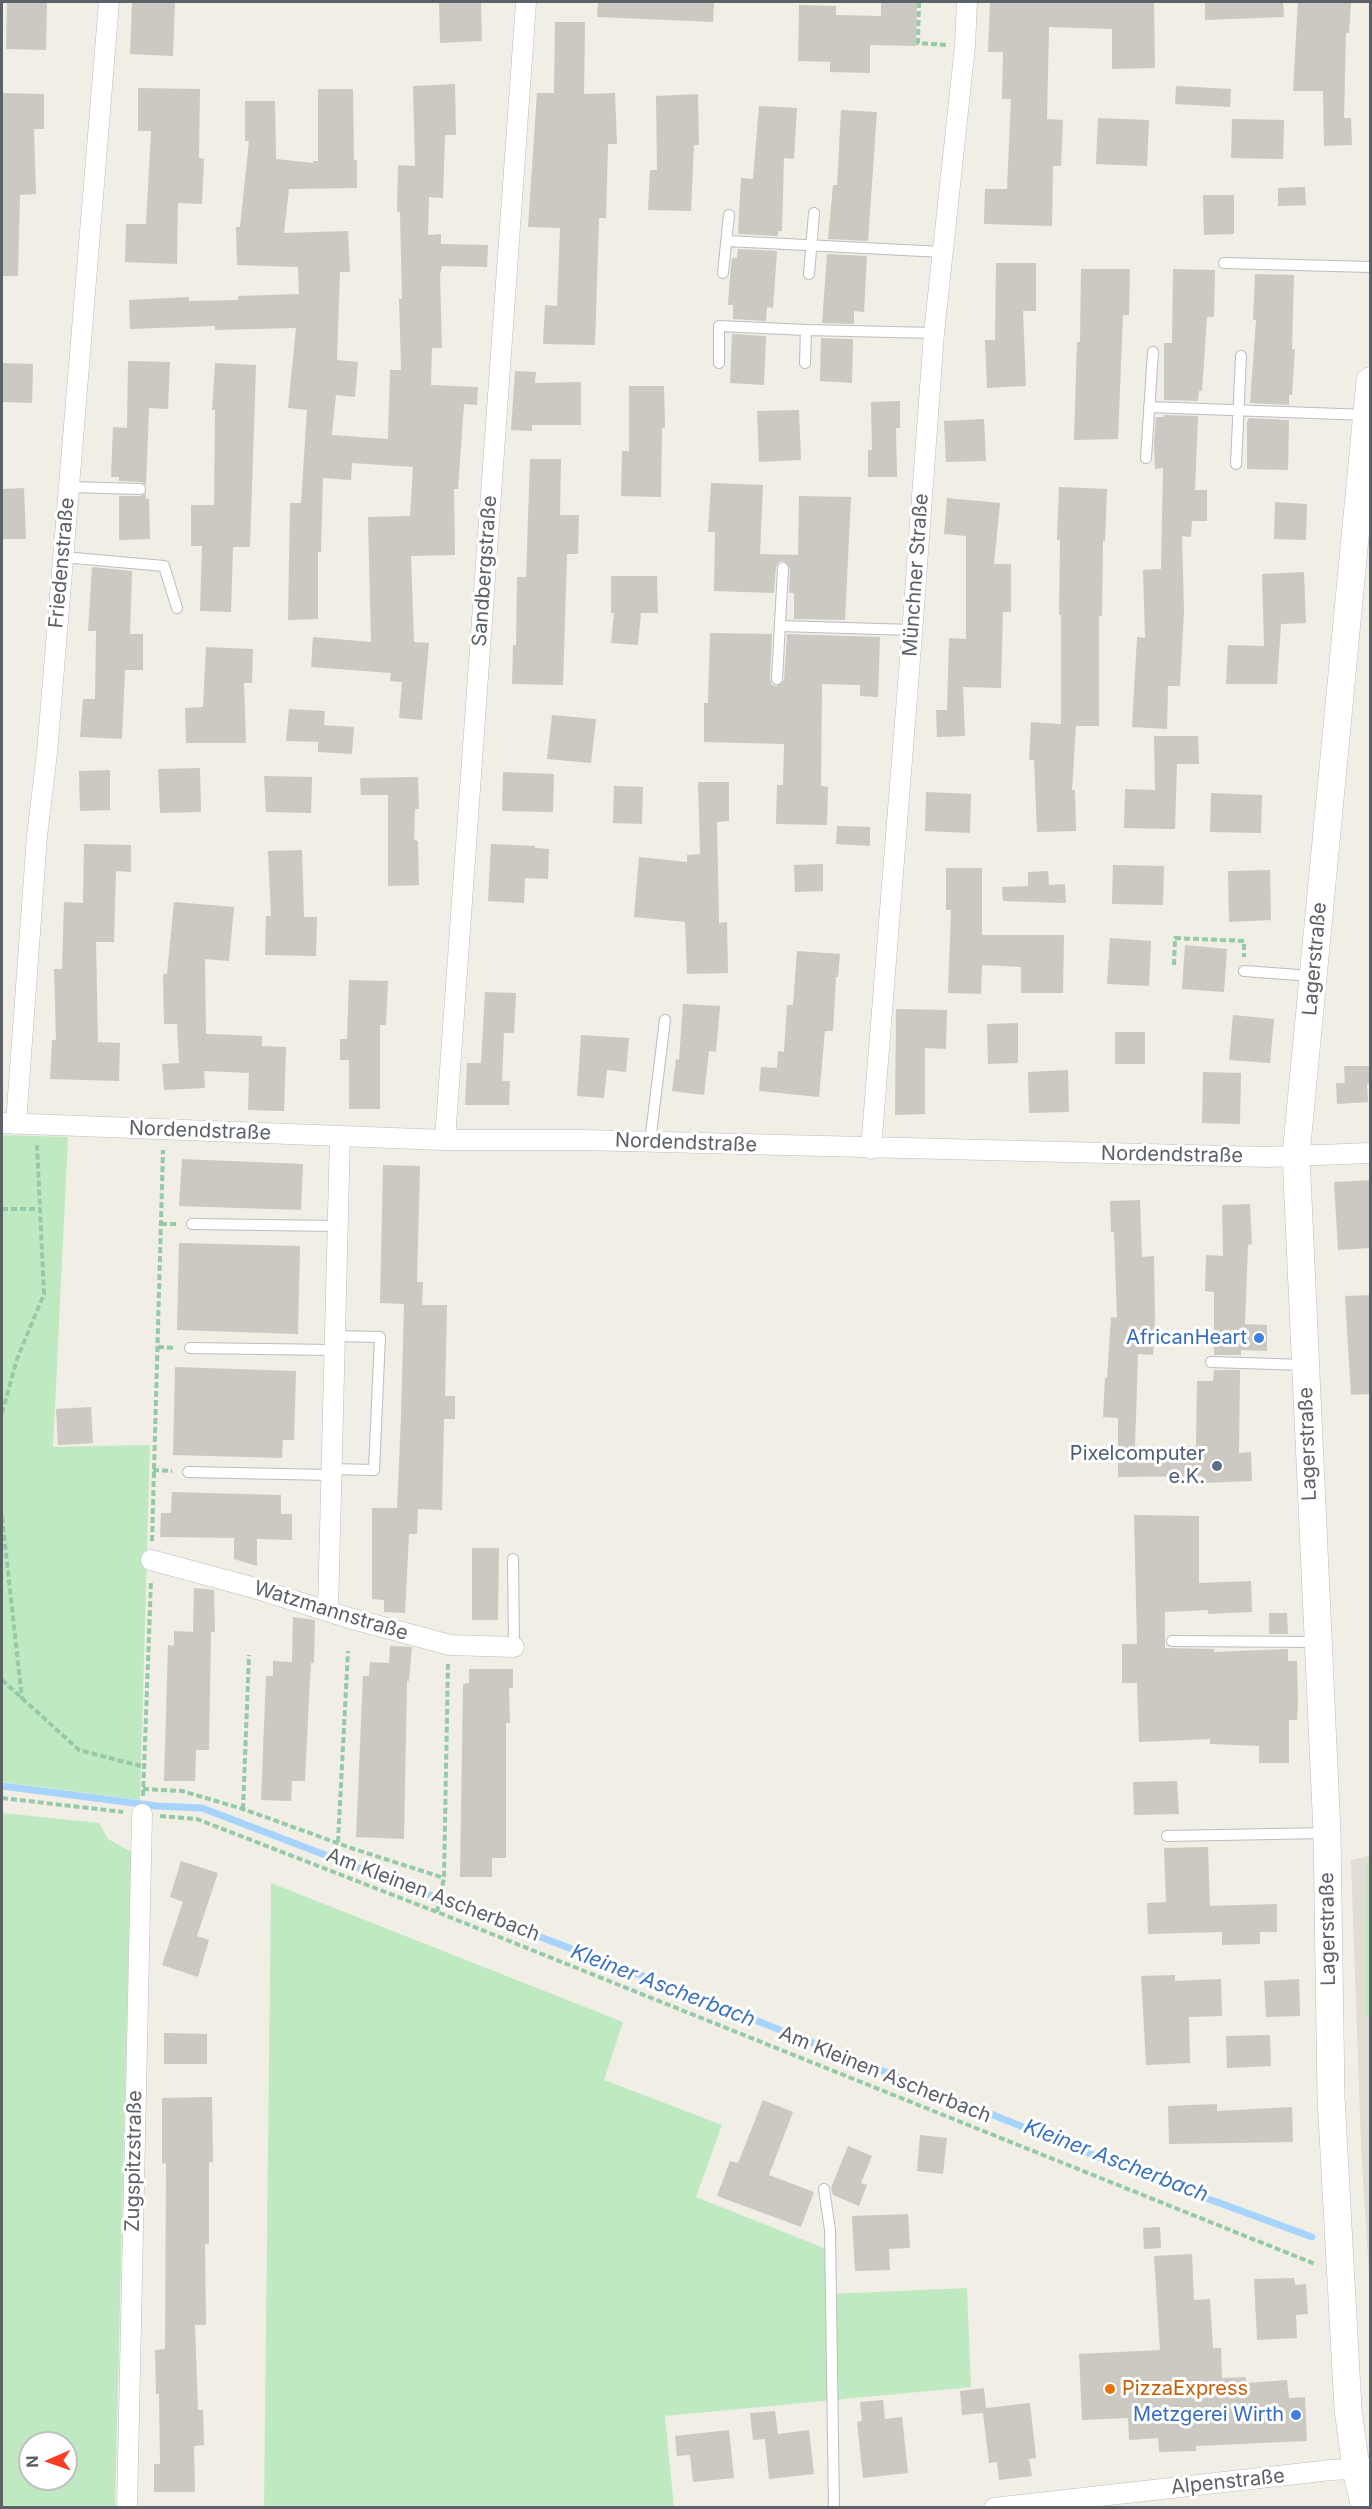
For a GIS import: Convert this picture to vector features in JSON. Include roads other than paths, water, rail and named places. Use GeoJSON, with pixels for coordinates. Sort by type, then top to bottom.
{"type":"FeatureCollection","features":[{"type":"Feature","properties":{"kind":"street","name":"Friedenstraße"},"geometry":{"type":"LineString","coordinates":[[9,1124],[63,557],[109,2]]}},
{"type":"Feature","properties":{"kind":"street","name":"Sandbergstraße"},"geometry":{"type":"LineString","coordinates":[[445,1140],[526,2]]}},
{"type":"Feature","properties":{"kind":"street","name":"Münchner Straße"},"geometry":{"type":"LineString","coordinates":[[871,1149],[913,630],[933,333],[965,46],[967,2]]}},
{"type":"Feature","properties":{"kind":"street","name":"Lagerstraße"},"geometry":{"type":"LineString","coordinates":[[1365,2508],[1363,2468],[1348,2409],[1331,2097],[1326,1833],[1296,1155],[1371,381]]}},
{"type":"Feature","properties":{"kind":"street","name":"Nordendstraße"},"geometry":{"type":"LineString","coordinates":[[9,1124],[445,1140],[651,1142],[1255,1157],[1371,1153]]}},
{"type":"Feature","properties":{"kind":"street"},"geometry":{"type":"LineString","coordinates":[[328,1610],[340,1136]]}},
{"type":"Feature","properties":{"kind":"street","name":"Watzmannstraße"},"geometry":{"type":"LineString","coordinates":[[151,1560],[450,1645],[514,1647]]}},
{"type":"Feature","properties":{"kind":"street","name":"Zugspitzstraße"},"geometry":{"type":"LineString","coordinates":[[127,2508],[142,1814]]}},
{"type":"Feature","properties":{"kind":"street","name":"Alpenstraße"},"geometry":{"type":"LineString","coordinates":[[994,2508],[1363,2468]]}},
{"type":"Feature","properties":{"kind":"lane"},"geometry":{"type":"LineString","coordinates":[[809,274],[814,213]]}},
{"type":"Feature","properties":{"kind":"lane"},"geometry":{"type":"LineString","coordinates":[[723,273],[729,216]]}},
{"type":"Feature","properties":{"kind":"lane"},"geometry":{"type":"LineString","coordinates":[[727,241],[942,252]]}},
{"type":"Feature","properties":{"kind":"lane"},"geometry":{"type":"LineString","coordinates":[[1224,263],[1371,267]]}},
{"type":"Feature","properties":{"kind":"lane"},"geometry":{"type":"LineString","coordinates":[[719,363],[719,326],[933,333]]}},
{"type":"Feature","properties":{"kind":"lane"},"geometry":{"type":"LineString","coordinates":[[805,363],[806,330]]}},
{"type":"Feature","properties":{"kind":"lane"},"geometry":{"type":"LineString","coordinates":[[1146,459],[1153,352]]}},
{"type":"Feature","properties":{"kind":"lane"},"geometry":{"type":"LineString","coordinates":[[1236,464],[1241,356]]}},
{"type":"Feature","properties":{"kind":"lane"},"geometry":{"type":"LineString","coordinates":[[1149,407],[1367,415]]}},
{"type":"Feature","properties":{"kind":"lane"},"geometry":{"type":"LineString","coordinates":[[69,488],[140,489]]}},
{"type":"Feature","properties":{"kind":"lane"},"geometry":{"type":"LineString","coordinates":[[63,557],[164,566],[177,608]]}},
{"type":"Feature","properties":{"kind":"lane"},"geometry":{"type":"LineString","coordinates":[[777,679],[783,568]]}},
{"type":"Feature","properties":{"kind":"lane"},"geometry":{"type":"LineString","coordinates":[[780,626],[913,630]]}},
{"type":"Feature","properties":{"kind":"lane"},"geometry":{"type":"LineString","coordinates":[[1244,971],[1314,976]]}},
{"type":"Feature","properties":{"kind":"lane"},"geometry":{"type":"LineString","coordinates":[[651,1142],[665,1020]]}},
{"type":"Feature","properties":{"kind":"lane"},"geometry":{"type":"LineString","coordinates":[[192,1224],[337,1226]]}},
{"type":"Feature","properties":{"kind":"lane"},"geometry":{"type":"LineString","coordinates":[[188,1472],[374,1470],[380,1337],[334,1343],[190,1348]]}},
{"type":"Feature","properties":{"kind":"lane"},"geometry":{"type":"LineString","coordinates":[[1212,1362],[1305,1365]]}},
{"type":"Feature","properties":{"kind":"lane"},"geometry":{"type":"LineString","coordinates":[[513,1559],[514,1647]]}},
{"type":"Feature","properties":{"kind":"lane"},"geometry":{"type":"LineString","coordinates":[[1172,1641],[1317,1642]]}},
{"type":"Feature","properties":{"kind":"lane"},"geometry":{"type":"LineString","coordinates":[[1167,1836],[1326,1833]]}},
{"type":"Feature","properties":{"kind":"lane"},"geometry":{"type":"LineString","coordinates":[[824,2189],[830,2230],[834,2508]]}},
{"type":"Feature","properties":{"kind":"waterway","name":"Kleiner Ascherbach"},"geometry":{"type":"LineString","coordinates":[[2,1786],[157,1806],[202,1808],[690,1994],[1141,2174],[1312,2237]]}},
{"type":"Feature","properties":{"kind":"place","name":"AfricanHeart"},"geometry":{"type":"Point","coordinates":[1259,1338]}},
{"type":"Feature","properties":{"kind":"place","name":"Pixelcomputer e.K."},"geometry":{"type":"Point","coordinates":[1217,1466]}},
{"type":"Feature","properties":{"kind":"place","name":"PizzaExpress"},"geometry":{"type":"Point","coordinates":[1110,2389]}},
{"type":"Feature","properties":{"kind":"place","name":"Metzgerei Wirth"},"geometry":{"type":"Point","coordinates":[1296,2415]}}]}
